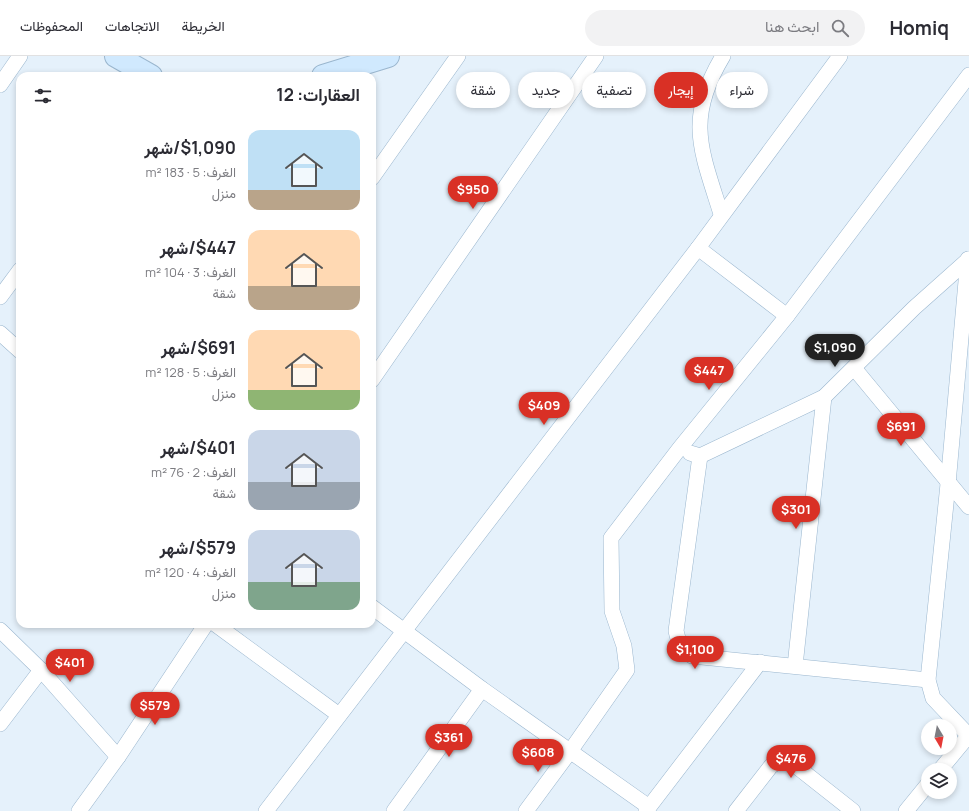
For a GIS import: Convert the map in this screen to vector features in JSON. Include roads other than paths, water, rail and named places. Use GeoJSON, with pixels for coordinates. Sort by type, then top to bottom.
{"type":"FeatureCollection","features":[{"type":"Feature","properties":{"kind":"street"},"geometry":{"type":"LineString","coordinates":[[0,84],[20,56]]}},
{"type":"Feature","properties":{"kind":"street"},"geometry":{"type":"LineString","coordinates":[[116,56],[144,72]]}},
{"type":"Feature","properties":{"kind":"street"},"geometry":{"type":"LineString","coordinates":[[337,72],[388,56]]}},
{"type":"Feature","properties":{"kind":"street"},"geometry":{"type":"LineString","coordinates":[[376,172],[458,56]]}},
{"type":"Feature","properties":{"kind":"street"},"geometry":{"type":"LineString","coordinates":[[376,374],[596,56]]}},
{"type":"Feature","properties":{"kind":"street"},"geometry":{"type":"LineString","coordinates":[[721,214],[702,156],[699,124],[704,92],[723,56]]}},
{"type":"Feature","properties":{"kind":"street"},"geometry":{"type":"LineString","coordinates":[[266,811],[698,248],[721,214],[840,56]]}},
{"type":"Feature","properties":{"kind":"street"},"geometry":{"type":"LineString","coordinates":[[526,811],[627,670],[624,646],[612,612],[611,538],[679,449],[787,316],[969,75]]}},
{"type":"Feature","properties":{"kind":"street"},"geometry":{"type":"LineString","coordinates":[[698,248],[787,316]]}},
{"type":"Feature","properties":{"kind":"street"},"geometry":{"type":"LineString","coordinates":[[679,449],[700,456],[824,397],[914,308],[969,259]]}},
{"type":"Feature","properties":{"kind":"street"},"geometry":{"type":"LineString","coordinates":[[946,763],[969,736],[933,698],[928,680],[969,259]]}},
{"type":"Feature","properties":{"kind":"street"},"geometry":{"type":"LineString","coordinates":[[0,297],[16,275]]}},
{"type":"Feature","properties":{"kind":"street"},"geometry":{"type":"LineString","coordinates":[[0,333],[16,347]]}},
{"type":"Feature","properties":{"kind":"street"},"geometry":{"type":"LineString","coordinates":[[854,368],[948,484],[969,507]]}},
{"type":"Feature","properties":{"kind":"street"},"geometry":{"type":"LineString","coordinates":[[795,666],[824,397]]}},
{"type":"Feature","properties":{"kind":"street"},"geometry":{"type":"LineString","coordinates":[[700,456],[676,631],[680,646],[692,656],[928,680]]}},
{"type":"Feature","properties":{"kind":"street"},"geometry":{"type":"LineString","coordinates":[[376,610],[482,689],[571,750],[648,809],[760,662]]}},
{"type":"Feature","properties":{"kind":"street"},"geometry":{"type":"LineString","coordinates":[[79,811],[118,757],[203,628]]}},
{"type":"Feature","properties":{"kind":"street"},"geometry":{"type":"LineString","coordinates":[[221,628],[339,715]]}},
{"type":"Feature","properties":{"kind":"street"},"geometry":{"type":"LineString","coordinates":[[0,630],[41,670],[118,757]]}},
{"type":"Feature","properties":{"kind":"street"},"geometry":{"type":"LineString","coordinates":[[0,724],[41,670]]}},
{"type":"Feature","properties":{"kind":"street"},"geometry":{"type":"LineString","coordinates":[[394,811],[482,689]]}},
{"type":"Feature","properties":{"kind":"street"},"geometry":{"type":"LineString","coordinates":[[736,811],[770,766],[780,761],[791,762],[853,811]]}},
{"type":"Feature","properties":{"kind":"street"},"geometry":{"type":"LineString","coordinates":[[906,811],[921,793]]}}]}
